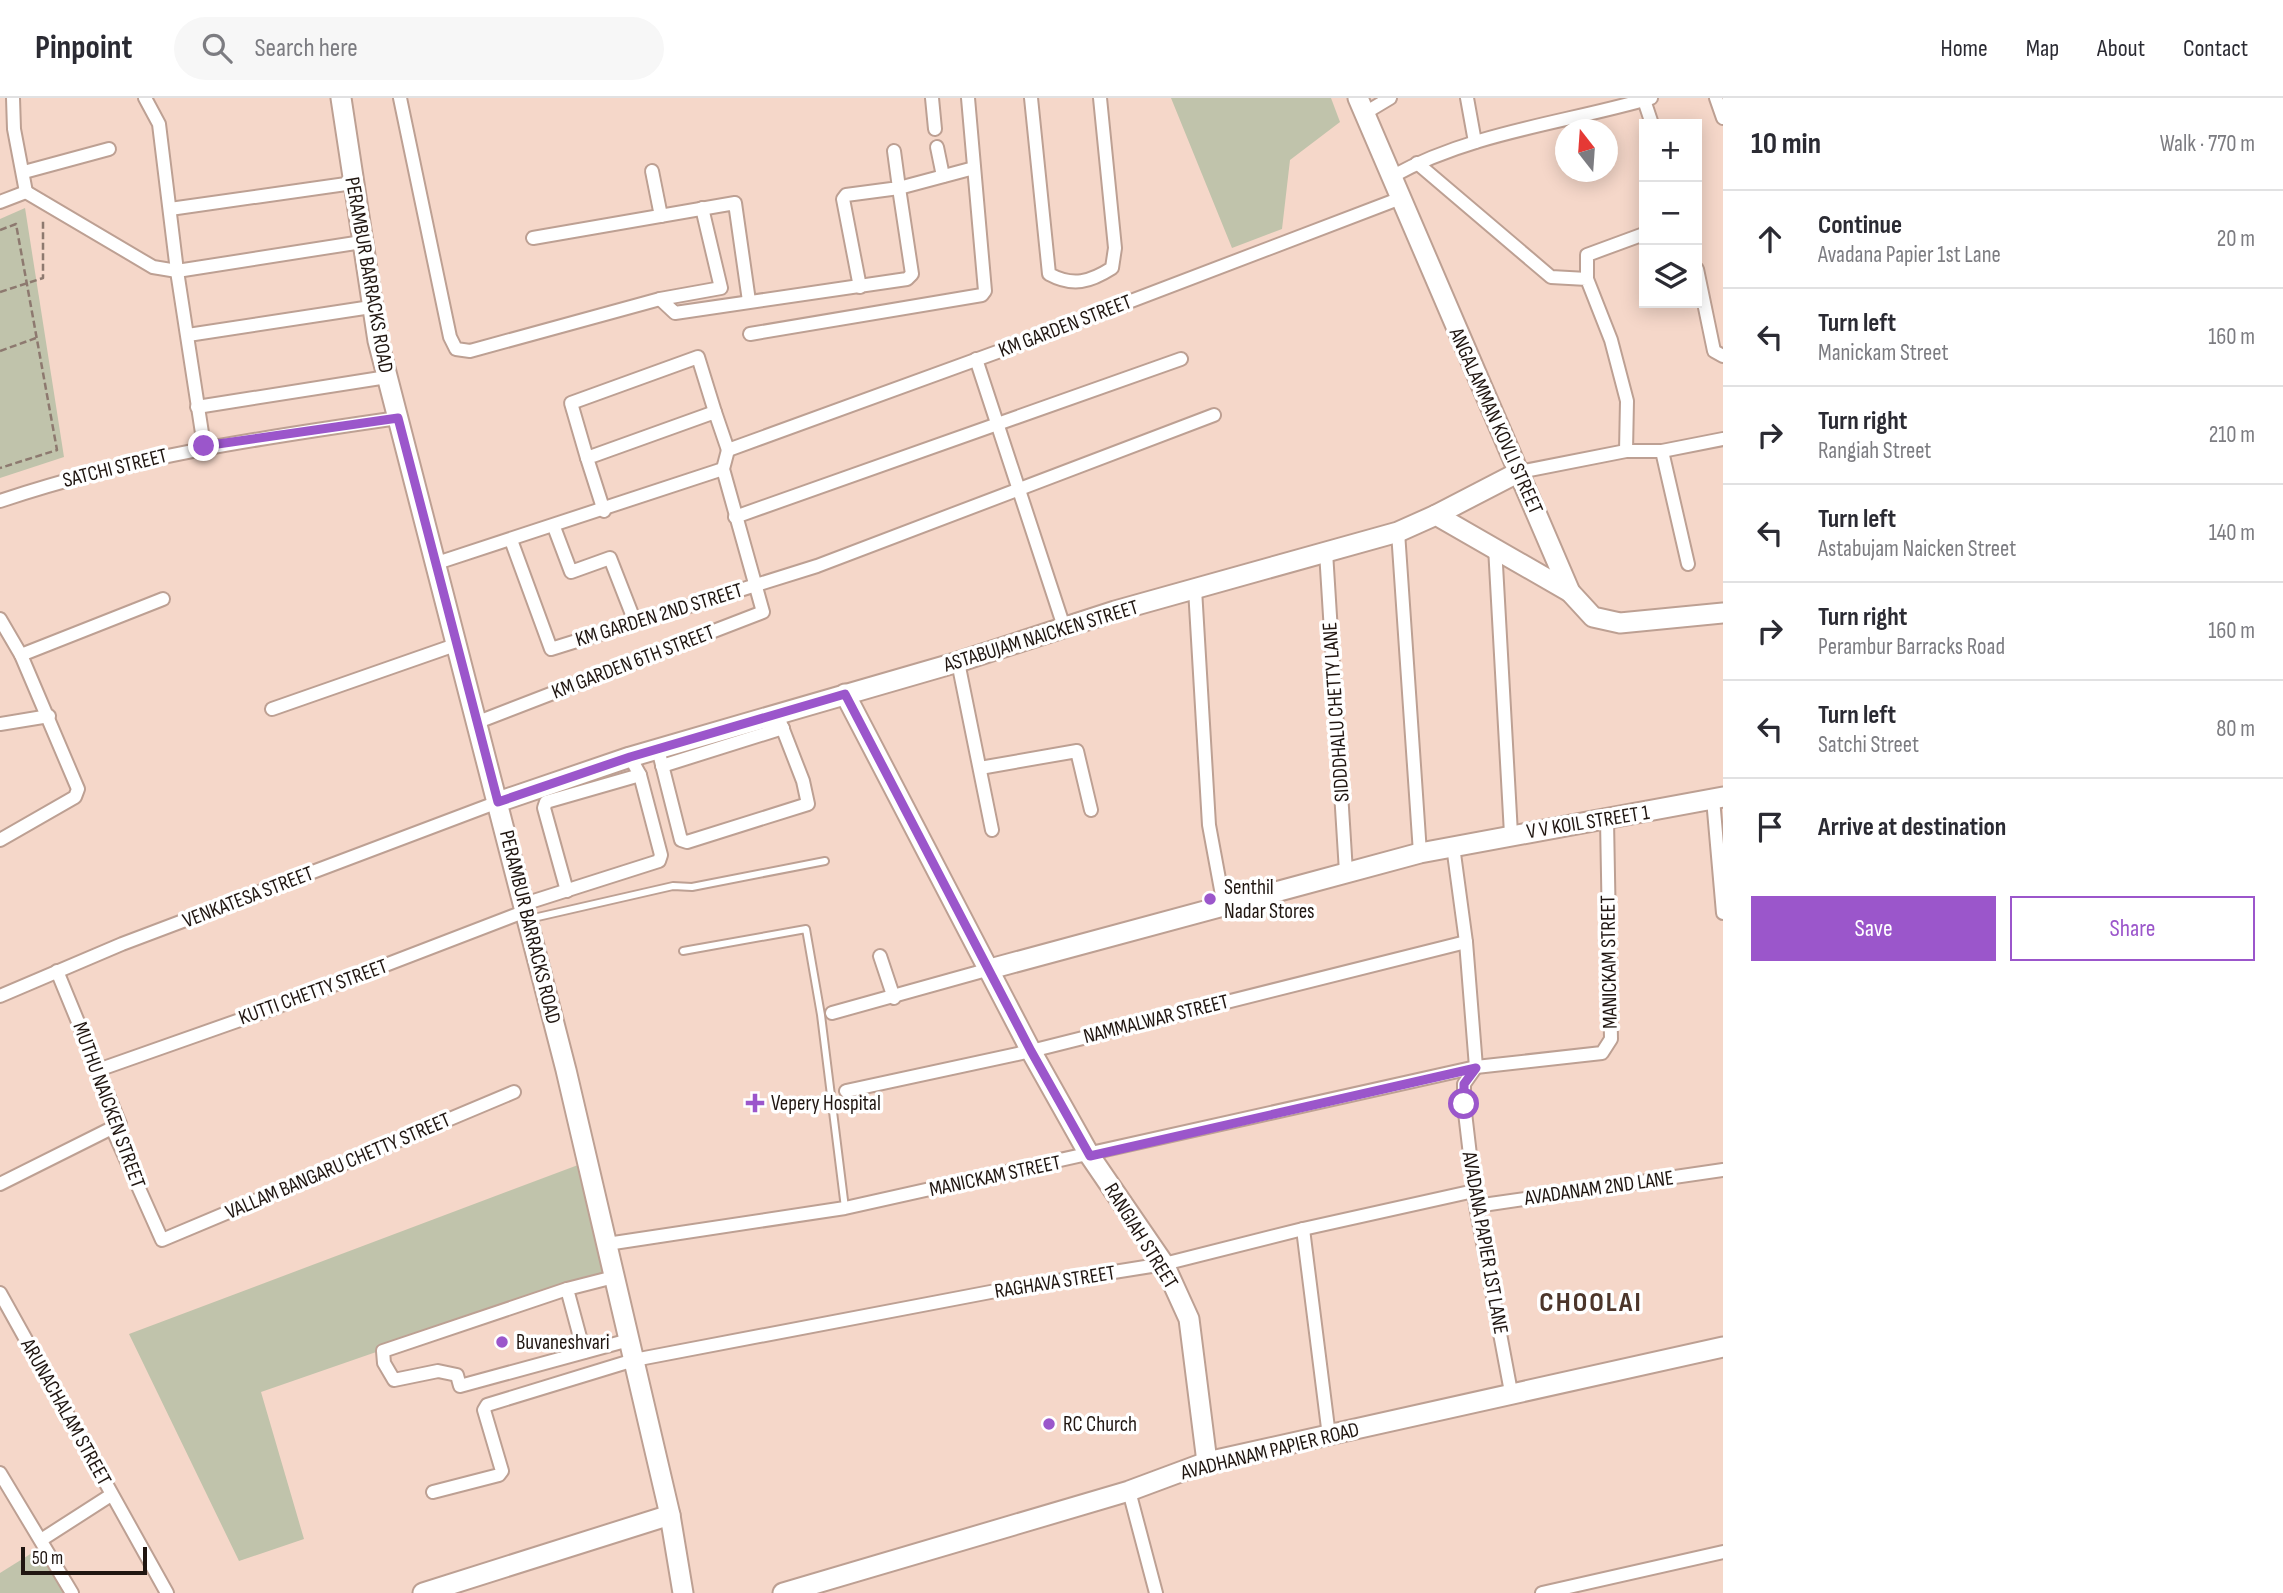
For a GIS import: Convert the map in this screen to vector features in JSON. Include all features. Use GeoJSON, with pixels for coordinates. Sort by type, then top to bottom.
{"type":"FeatureCollection","features":[{"type":"Feature","properties":{"kind":"street"},"geometry":{"type":"LineString","coordinates":[[13,98],[14,129],[26,192]]}},
{"type":"Feature","properties":{"kind":"street"},"geometry":{"type":"LineString","coordinates":[[145,98],[159,124],[177,271],[204,446]]}},
{"type":"Feature","properties":{"kind":"street","name":"PERAMBUR BARRACKS ROAD"},"geometry":{"type":"LineString","coordinates":[[341,98],[371,307],[387,377],[438,563],[607,1244],[670,1515],[683,1593]]}},
{"type":"Feature","properties":{"kind":"street"},"geometry":{"type":"LineString","coordinates":[[400,98],[450,337],[456,349],[470,351],[660,299],[721,288],[702,208]]}},
{"type":"Feature","properties":{"kind":"street"},"geometry":{"type":"LineString","coordinates":[[932,98],[935,129]]}},
{"type":"Feature","properties":{"kind":"street"},"geometry":{"type":"LineString","coordinates":[[750,334],[982,295],[985,291],[968,98]]}},
{"type":"Feature","properties":{"kind":"street"},"geometry":{"type":"LineString","coordinates":[[1031,98],[1049,274],[1066,283],[1096,278],[1112,268],[1115,248],[1100,98]]}},
{"type":"Feature","properties":{"kind":"street"},"geometry":{"type":"LineString","coordinates":[[1362,106],[1390,98]]}},
{"type":"Feature","properties":{"kind":"street"},"geometry":{"type":"LineString","coordinates":[[1467,98],[1475,142]]}},
{"type":"Feature","properties":{"kind":"street"},"geometry":{"type":"LineString","coordinates":[[1716,98],[1723,118]]}},
{"type":"Feature","properties":{"kind":"street"},"geometry":{"type":"LineString","coordinates":[[1393,176],[1417,163],[1475,142],[1624,100],[1647,99],[1651,119]]}},
{"type":"Feature","properties":{"kind":"street","name":"ANGALAMMAN KOVLI STREET"},"geometry":{"type":"LineString","coordinates":[[1362,106],[1570,592],[1593,617],[1620,622],[1723,613]]}},
{"type":"Feature","properties":{"kind":"street"},"geometry":{"type":"LineString","coordinates":[[937,147],[943,176]]}},
{"type":"Feature","properties":{"kind":"street"},"geometry":{"type":"LineString","coordinates":[[24,172],[109,149]]}},
{"type":"Feature","properties":{"kind":"street"},"geometry":{"type":"LineString","coordinates":[[660,299],[675,313],[860,287],[911,277],[894,151]]}},
{"type":"Feature","properties":{"kind":"street"},"geometry":{"type":"LineString","coordinates":[[1417,163],[1551,277],[1587,279]]}},
{"type":"Feature","properties":{"kind":"street"},"geometry":{"type":"LineString","coordinates":[[860,287],[844,197],[898,188],[974,168]]}},
{"type":"Feature","properties":{"kind":"street"},"geometry":{"type":"LineString","coordinates":[[652,171],[661,216]]}},
{"type":"Feature","properties":{"kind":"street"},"geometry":{"type":"LineString","coordinates":[[170,208],[353,183]]}},
{"type":"Feature","properties":{"kind":"street"},"geometry":{"type":"LineString","coordinates":[[0,202],[26,192],[153,267],[177,271],[362,242]]}},
{"type":"Feature","properties":{"kind":"street","name":"KM GARDEN STREET"},"geometry":{"type":"LineString","coordinates":[[729,450],[1401,198]]}},
{"type":"Feature","properties":{"kind":"street"},"geometry":{"type":"LineString","coordinates":[[533,238],[735,203],[749,301]]}},
{"type":"Feature","properties":{"kind":"street"},"geometry":{"type":"LineString","coordinates":[[1626,451],[1627,401],[1611,340],[1587,279],[1587,255],[1639,236]]}},
{"type":"Feature","properties":{"kind":"street"},"geometry":{"type":"LineString","coordinates":[[1702,293],[1714,351],[1723,356]]}},
{"type":"Feature","properties":{"kind":"street"},"geometry":{"type":"LineString","coordinates":[[188,335],[371,307]]}},
{"type":"Feature","properties":{"kind":"street"},"geometry":{"type":"LineString","coordinates":[[604,510],[571,403],[698,358],[729,450],[723,469],[756,584]]}},
{"type":"Feature","properties":{"kind":"street"},"geometry":{"type":"LineString","coordinates":[[976,359],[1064,626]]}},
{"type":"Feature","properties":{"kind":"street"},"geometry":{"type":"LineString","coordinates":[[735,517],[1181,359]]}},
{"type":"Feature","properties":{"kind":"street"},"geometry":{"type":"LineString","coordinates":[[197,407],[387,377]]}},
{"type":"Feature","properties":{"kind":"street"},"geometry":{"type":"LineString","coordinates":[[587,458],[715,412]]}},
{"type":"Feature","properties":{"kind":"street","name":"KM GARDEN 2ND STREET"},"geometry":{"type":"LineString","coordinates":[[511,540],[551,649],[817,566],[1214,415]]}},
{"type":"Feature","properties":{"kind":"street","name":"SATCHI STREET"},"geometry":{"type":"LineString","coordinates":[[0,501],[72,476],[204,446],[398,418]]}},
{"type":"Feature","properties":{"kind":"street"},"geometry":{"type":"LineString","coordinates":[[1519,472],[1626,451],[1662,451],[1723,439]]}},
{"type":"Feature","properties":{"kind":"street"},"geometry":{"type":"LineString","coordinates":[[1662,451],[1688,564]]}},
{"type":"Feature","properties":{"kind":"street"},"geometry":{"type":"LineString","coordinates":[[438,563],[554,527],[723,469]]}},
{"type":"Feature","properties":{"kind":"street","name":"ASTABUJAM NAICKEN STREET"},"geometry":{"type":"LineString","coordinates":[[498,802],[630,757],[660,758],[780,721],[845,694],[958,662],[1064,626],[1398,532],[1519,472]]}},
{"type":"Feature","properties":{"kind":"street"},"geometry":{"type":"LineString","coordinates":[[1436,515],[1496,547],[1570,592]]}},
{"type":"Feature","properties":{"kind":"street"},"geometry":{"type":"LineString","coordinates":[[554,527],[571,572],[610,558],[635,622]]}},
{"type":"Feature","properties":{"kind":"street"},"geometry":{"type":"LineString","coordinates":[[1398,532],[1420,853]]}},
{"type":"Feature","properties":{"kind":"street"},"geometry":{"type":"LineString","coordinates":[[1496,547],[1511,834]]}},
{"type":"Feature","properties":{"kind":"street","name":"SIDDDHALU CHETTY LANE"},"geometry":{"type":"LineString","coordinates":[[1326,552],[1346,872]]}},
{"type":"Feature","properties":{"kind":"street","name":"KM GARDEN 6TH STREET"},"geometry":{"type":"LineString","coordinates":[[478,722],[763,611],[756,584]]}},
{"type":"Feature","properties":{"kind":"street"},"geometry":{"type":"LineString","coordinates":[[1195,589],[1209,825],[1224,906]]}},
{"type":"Feature","properties":{"kind":"street"},"geometry":{"type":"LineString","coordinates":[[21,654],[163,599]]}},
{"type":"Feature","properties":{"kind":"street"},"geometry":{"type":"LineString","coordinates":[[0,619],[5,642],[21,654],[49,716],[78,792],[0,841]]}},
{"type":"Feature","properties":{"kind":"street"},"geometry":{"type":"LineString","coordinates":[[272,709],[458,643]]}},
{"type":"Feature","properties":{"kind":"street"},"geometry":{"type":"LineString","coordinates":[[958,662],[992,830]]}},
{"type":"Feature","properties":{"kind":"street","name":"RANGIAH STREET"},"geometry":{"type":"LineString","coordinates":[[845,694],[1031,1051],[1090,1156],[1164,1264],[1189,1319],[1207,1462]]}},
{"type":"Feature","properties":{"kind":"street"},"geometry":{"type":"LineString","coordinates":[[0,724],[49,716]]}},
{"type":"Feature","properties":{"kind":"street"},"geometry":{"type":"LineString","coordinates":[[660,758],[684,842],[806,806],[808,796],[780,721]]}},
{"type":"Feature","properties":{"kind":"street"},"geometry":{"type":"LineString","coordinates":[[980,768],[1077,751],[1091,810]]}},
{"type":"Feature","properties":{"kind":"street"},"geometry":{"type":"LineString","coordinates":[[567,891],[544,808],[546,802],[640,775],[630,757]]}},
{"type":"Feature","properties":{"kind":"street","name":"KUTTI CHETTY STREET"},"geometry":{"type":"LineString","coordinates":[[98,1070],[271,1009],[526,912],[567,891],[659,861],[661,855],[640,775]]}},
{"type":"Feature","properties":{"kind":"street"},"geometry":{"type":"LineString","coordinates":[[1718,798],[1723,913]]}},
{"type":"Feature","properties":{"kind":"street","name":"V V KOIL STREET 1"},"geometry":{"type":"LineString","coordinates":[[990,969],[1420,853],[1511,834],[1607,820],[1718,798]]}},
{"type":"Feature","properties":{"kind":"street","name":"VENKATESA STREET"},"geometry":{"type":"LineString","coordinates":[[0,996],[57,971],[498,802]]}},
{"type":"Feature","properties":{"kind":"street","name":"MANICKAM STREET"},"geometry":{"type":"LineString","coordinates":[[607,1244],[845,1208],[1090,1156],[1476,1068],[1602,1053],[1610,1044],[1607,820]]}},
{"type":"Feature","properties":{"kind":"street","name":"AVADANA PAPIER 1ST LANE"},"geometry":{"type":"LineString","coordinates":[[1453,846],[1466,942],[1476,1068],[1464,1084],[1464,1104],[1476,1206],[1511,1392]]}},
{"type":"Feature","properties":{"kind":"street","name":"NAMMALWAR STREET"},"geometry":{"type":"LineString","coordinates":[[846,1091],[1031,1051],[1466,942]]}},
{"type":"Feature","properties":{"kind":"street"},"geometry":{"type":"LineString","coordinates":[[880,956],[894,998]]}},
{"type":"Feature","properties":{"kind":"street"},"geometry":{"type":"LineString","coordinates":[[832,1013],[894,998],[990,969]]}},
{"type":"Feature","properties":{"kind":"street","name":"MUTHU NAICKEN STREET"},"geometry":{"type":"LineString","coordinates":[[57,971],[120,1124],[112,1128],[162,1240]]}},
{"type":"Feature","properties":{"kind":"street","name":"VALLAM BANGARU CHETTY STREET"},"geometry":{"type":"LineString","coordinates":[[162,1240],[514,1092]]}},
{"type":"Feature","properties":{"kind":"street"},"geometry":{"type":"LineString","coordinates":[[0,1184],[112,1128]]}},
{"type":"Feature","properties":{"kind":"street","name":"AVADANAM 2ND LANE"},"geometry":{"type":"LineString","coordinates":[[1476,1206],[1723,1170]]}},
{"type":"Feature","properties":{"kind":"street","name":"RAGHAVA STREET"},"geometry":{"type":"LineString","coordinates":[[433,1492],[499,1475],[502,1471],[484,1410],[487,1405],[634,1360],[988,1293],[1164,1264],[1303,1229],[1474,1191]]}},
{"type":"Feature","properties":{"kind":"street"},"geometry":{"type":"LineString","coordinates":[[1303,1229],[1329,1436]]}},
{"type":"Feature","properties":{"kind":"street"},"geometry":{"type":"LineString","coordinates":[[614,1277],[567,1289],[383,1351],[384,1363],[394,1380],[445,1371],[457,1375],[460,1386],[629,1340]]}},
{"type":"Feature","properties":{"kind":"street"},"geometry":{"type":"LineString","coordinates":[[567,1289],[584,1352]]}},
{"type":"Feature","properties":{"kind":"street","name":"ARUNACHALAM STREET"},"geometry":{"type":"LineString","coordinates":[[0,1293],[167,1593]]}},
{"type":"Feature","properties":{"kind":"street","name":"AVADHANAM PAPIER ROAD"},"geometry":{"type":"LineString","coordinates":[[783,1593],[1129,1491],[1207,1462],[1511,1392],[1723,1347]]}},
{"type":"Feature","properties":{"kind":"street"},"geometry":{"type":"LineString","coordinates":[[0,1473],[72,1593]]}},
{"type":"Feature","properties":{"kind":"street"},"geometry":{"type":"LineString","coordinates":[[1129,1491],[1156,1593]]}},
{"type":"Feature","properties":{"kind":"street","name":"ARUNACHALAM STREET"},"geometry":{"type":"LineString","coordinates":[[41,1540],[111,1495]]}},
{"type":"Feature","properties":{"kind":"street"},"geometry":{"type":"LineString","coordinates":[[423,1593],[670,1515]]}},
{"type":"Feature","properties":{"kind":"street"},"geometry":{"type":"LineString","coordinates":[[1542,1593],[1592,1587],[1723,1552]]}},
{"type":"Feature","properties":{"kind":"lane"},"geometry":{"type":"LineString","coordinates":[[526,912],[664,888],[692,887],[825,861]]}},
{"type":"Feature","properties":{"kind":"lane"},"geometry":{"type":"LineString","coordinates":[[682,951],[806,929],[821,1015],[845,1208]]}},
{"type":"Feature","properties":{"kind":"path"},"geometry":{"type":"LineString","coordinates":[[0,292],[43,278],[45,256],[42,224],[46,203]]}},
{"type":"Feature","properties":{"kind":"path"},"geometry":{"type":"LineString","coordinates":[[0,230],[16,224],[57,450],[0,468]]}},
{"type":"Feature","properties":{"kind":"path"},"geometry":{"type":"LineString","coordinates":[[0,351],[37,338]]}},
{"type":"Feature","properties":{"kind":"green space"},"geometry":{"type":"Polygon","coordinates":[[[1171,98],[1331,98],[1340,122],[1290,160],[1282,229],[1232,248],[1171,98]]]}},
{"type":"Feature","properties":{"kind":"green space"},"geometry":{"type":"Polygon","coordinates":[[[25,208],[64,457],[0,478],[0,219],[25,208]]]}},
{"type":"Feature","properties":{"kind":"green space"},"geometry":{"type":"Polygon","coordinates":[[[578,1165],[605,1281],[382,1350],[261,1392],[304,1539],[239,1561],[129,1334],[578,1165]]]}},
{"type":"Feature","properties":{"kind":"green space"},"geometry":{"type":"Polygon","coordinates":[[[40,1548],[67,1593],[0,1593],[0,1573],[40,1548]]]}},
{"type":"Feature","properties":{"kind":"place","name":"Senthil Nadar Stores"},"geometry":{"type":"Point","coordinates":[1210,899]}},
{"type":"Feature","properties":{"kind":"place","name":"Vepery Hospital"},"geometry":{"type":"Point","coordinates":[755,1103]}},
{"type":"Feature","properties":{"kind":"place","name":"Buvaneshvari"},"geometry":{"type":"Point","coordinates":[502,1342]}},
{"type":"Feature","properties":{"kind":"place","name":"RC Church"},"geometry":{"type":"Point","coordinates":[1049,1424]}},
{"type":"Feature","properties":{"kind":"district","name":"CHOOLAI"},"geometry":{"type":"Point","coordinates":[1591,1302]}},
{"type":"Feature","properties":{"kind":"route"},"geometry":{"type":"LineString","coordinates":[[204,446],[398,418],[438,563],[498,802],[630,757],[845,694],[1031,1051],[1090,1156],[1476,1068],[1464,1084],[1464,1104]]}}]}
